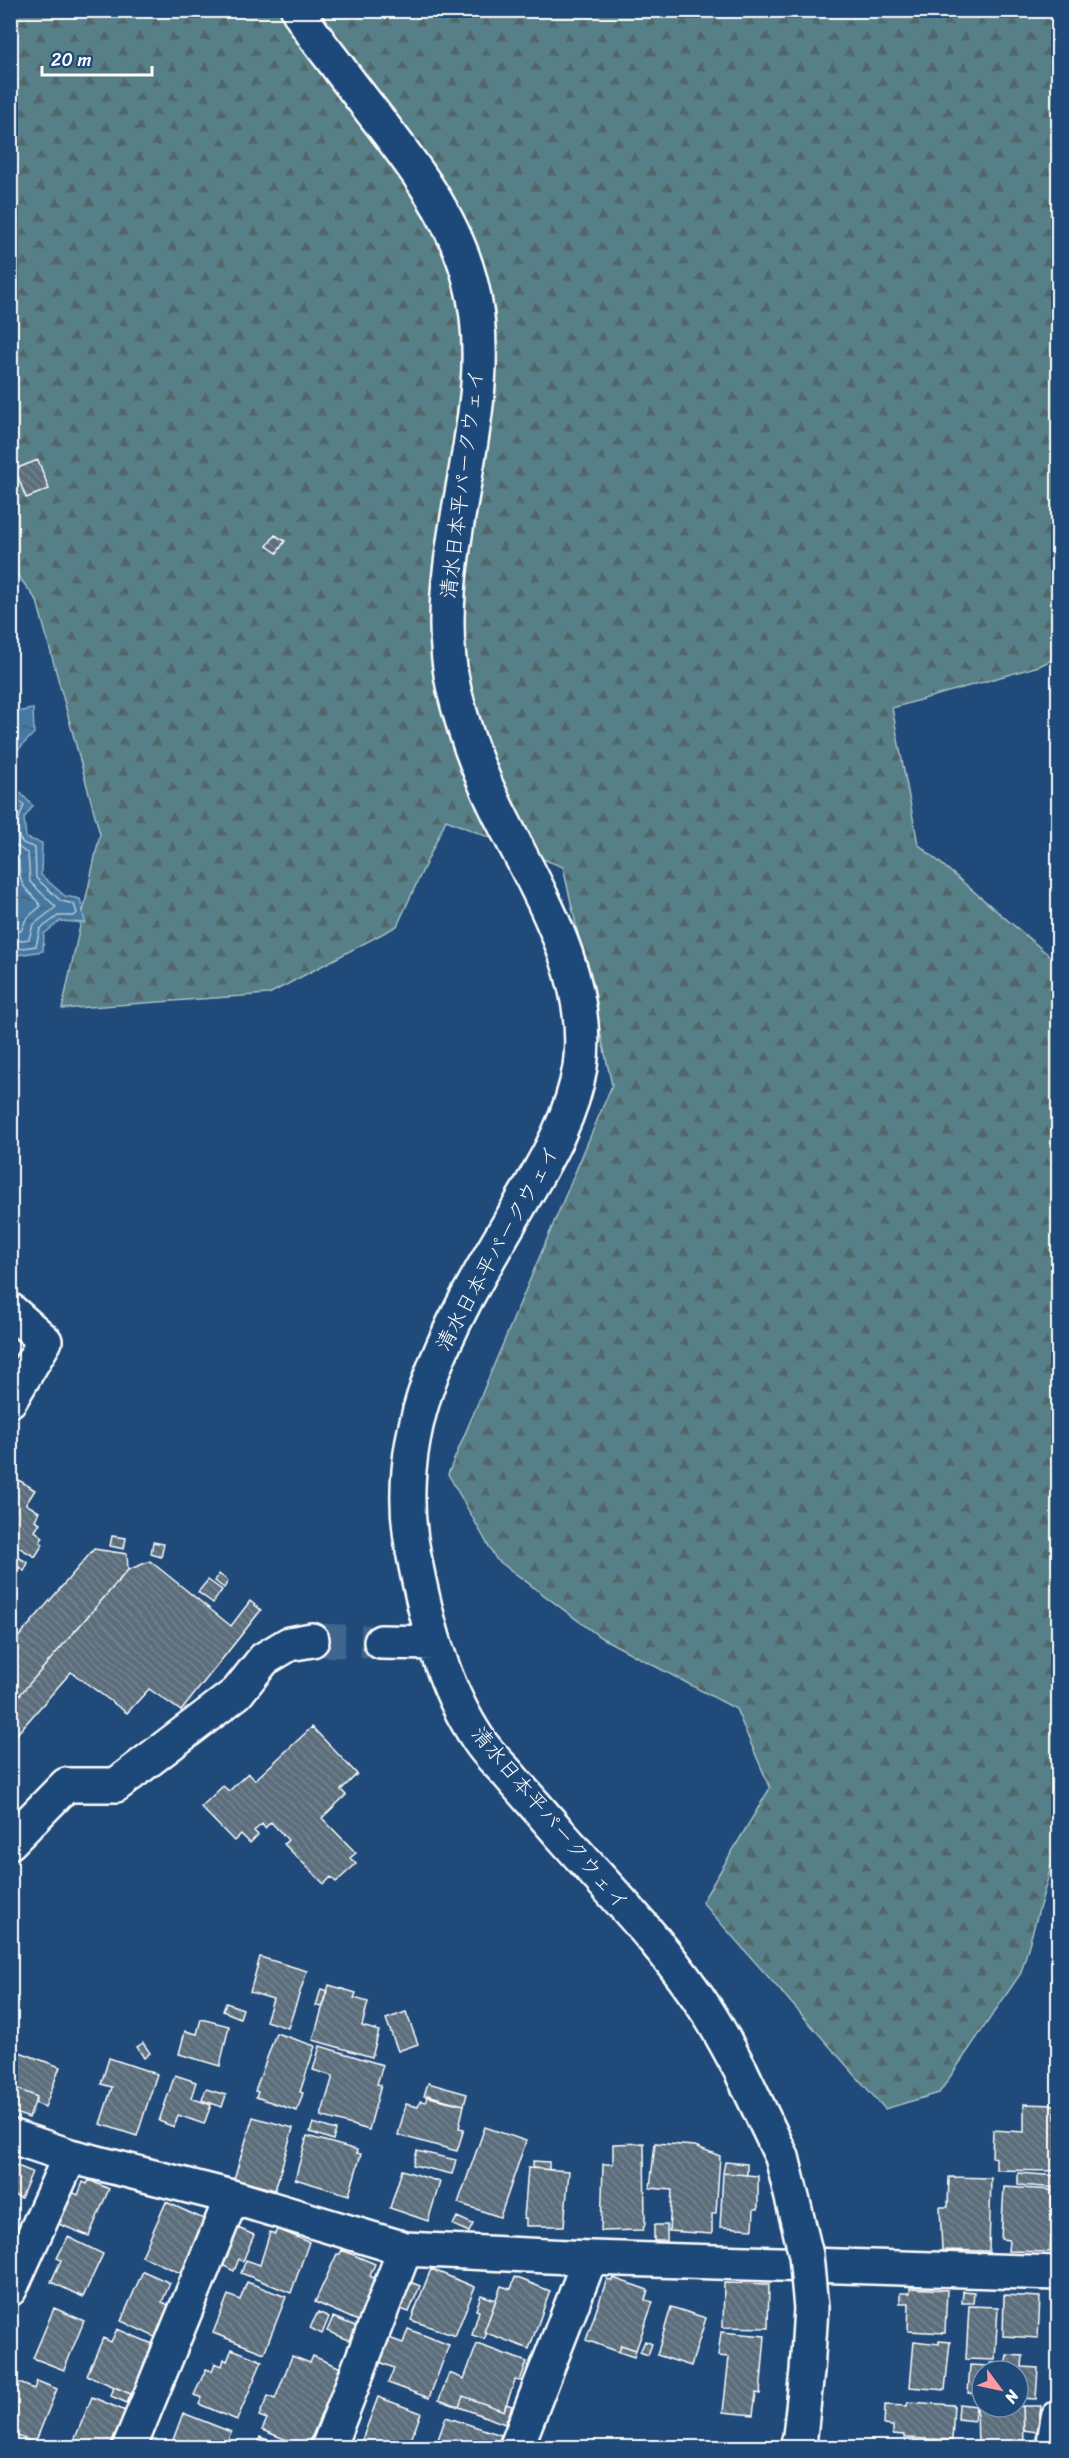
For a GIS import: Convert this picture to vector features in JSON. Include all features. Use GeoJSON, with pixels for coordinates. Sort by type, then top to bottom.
{"type":"FeatureCollection","features":[{"type":"Feature","properties":{"kind":"street","name":"清水日本平パークウェイ"},"geometry":{"type":"LineString","coordinates":[[298,10],[437,201],[456,238],[471,282],[477,317],[478,374],[449,563],[446,629],[453,686],[474,757],[562,940],[574,984],[580,1022],[581,1064],[569,1109],[554,1147],[464,1300],[438,1354],[415,1423],[407,1495],[412,1549],[434,1643],[454,1696],[479,1741],[653,1940],[706,2009],[741,2071],[782,2157],[806,2255],[811,2308],[806,2382],[797,2448]]}},
{"type":"Feature","properties":{"kind":"street"},"geometry":{"type":"LineString","coordinates":[[10,1310],[45,1341],[10,1400]]}},
{"type":"Feature","properties":{"kind":"street"},"geometry":{"type":"LineString","coordinates":[[10,1842],[66,1785],[116,1785],[237,1693],[264,1659],[290,1644],[312,1640]]}},
{"type":"Feature","properties":{"kind":"street"},"geometry":{"type":"LineString","coordinates":[[381,1642],[434,1643]]}},
{"type":"Feature","properties":{"kind":"street"},"geometry":{"type":"LineString","coordinates":[[10,2136],[70,2156],[232,2197],[405,2249],[590,2258],[1059,2273]]}},
{"type":"Feature","properties":{"kind":"street"},"geometry":{"type":"LineString","coordinates":[[10,2289],[70,2156]]}},
{"type":"Feature","properties":{"kind":"street"},"geometry":{"type":"LineString","coordinates":[[129,2448],[232,2197]]}},
{"type":"Feature","properties":{"kind":"street"},"geometry":{"type":"LineString","coordinates":[[328,2448],[405,2249]]}},
{"type":"Feature","properties":{"kind":"street"},"geometry":{"type":"LineString","coordinates":[[516,2448],[590,2258]]}},
{"type":"Feature","properties":{"kind":"street"},"geometry":{"type":"LineString","coordinates":[[1053,2448],[1059,2418]]}},
{"type":"Feature","properties":{"kind":"green space"},"geometry":{"type":"Polygon","coordinates":[[[11,11],[1058,11],[1058,657],[1039,666],[892,708],[918,844],[1058,963],[1058,1842],[1021,1973],[939,2093],[885,2109],[702,1902],[770,1788],[736,1709],[600,1637],[496,1559],[448,1474],[612,1085],[563,867],[446,820],[397,926],[269,994],[62,1009],[100,834],[37,601],[11,566],[11,11]]]}},
{"type":"Feature","properties":{"kind":"water"},"geometry":{"type":"Polygon","coordinates":[[[33,709],[34,733],[13,755],[11,766],[11,713],[33,709]]]}},
{"type":"Feature","properties":{"kind":"water"},"geometry":{"type":"Polygon","coordinates":[[[11,783],[33,806],[24,818],[26,838],[42,843],[41,875],[65,896],[80,899],[85,923],[60,921],[44,934],[43,951],[11,956],[11,783]]]}},
{"type":"Feature","properties":{"kind":"building"},"geometry":{"type":"Polygon","coordinates":[[[38,460],[49,489],[26,498],[15,469],[38,460]]]}},
{"type":"Feature","properties":{"kind":"building"},"geometry":{"type":"Polygon","coordinates":[[[275,535],[285,541],[277,553],[267,546],[275,535]]]}},
{"type":"Feature","properties":{"kind":"building"},"geometry":{"type":"Polygon","coordinates":[[[12,1476],[35,1490],[26,1504],[39,1512],[35,1520],[40,1523],[35,1531],[43,1537],[40,1542],[43,1544],[35,1557],[10,1542],[12,1476]]]}},
{"type":"Feature","properties":{"kind":"building"},"geometry":{"type":"Polygon","coordinates":[[[112,1536],[126,1538],[124,1549],[110,1546],[112,1536]]]}},
{"type":"Feature","properties":{"kind":"building"},"geometry":{"type":"Polygon","coordinates":[[[153,1542],[164,1544],[161,1557],[151,1554],[153,1542]]]}},
{"type":"Feature","properties":{"kind":"building"},"geometry":{"type":"Polygon","coordinates":[[[94,1549],[127,1554],[128,1570],[10,1706],[10,1647],[94,1549]]]}},
{"type":"Feature","properties":{"kind":"building"},"geometry":{"type":"Polygon","coordinates":[[[10,1552],[28,1563],[24,1571],[19,1567],[13,1577],[10,1575],[10,1552]]]}},
{"type":"Feature","properties":{"kind":"building"},"geometry":{"type":"Polygon","coordinates":[[[150,1561],[231,1626],[250,1601],[261,1610],[181,1711],[149,1689],[127,1713],[71,1672],[10,1742],[10,1706],[128,1570],[150,1561]]]}},
{"type":"Feature","properties":{"kind":"building"},"geometry":{"type":"Polygon","coordinates":[[[219,1574],[228,1581],[224,1588],[215,1581],[219,1574]]]}},
{"type":"Feature","properties":{"kind":"building"},"geometry":{"type":"Polygon","coordinates":[[[208,1580],[222,1590],[213,1603],[198,1592],[208,1580]]]}},
{"type":"Feature","properties":{"kind":"building"},"geometry":{"type":"Polygon","coordinates":[[[312,1727],[357,1774],[341,1790],[346,1795],[322,1818],[356,1853],[350,1858],[356,1864],[336,1882],[331,1877],[324,1884],[284,1844],[288,1840],[271,1822],[265,1828],[262,1824],[254,1831],[258,1835],[250,1843],[241,1834],[234,1841],[201,1807],[223,1786],[229,1791],[248,1773],[255,1780],[312,1727]]]}},
{"type":"Feature","properties":{"kind":"building"},"geometry":{"type":"Polygon","coordinates":[[[260,1957],[307,1971],[288,2028],[266,2021],[273,1999],[250,1992],[260,1957]]]}},
{"type":"Feature","properties":{"kind":"building"},"geometry":{"type":"Polygon","coordinates":[[[329,1985],[356,1993],[354,1998],[368,2002],[362,2026],[379,2031],[372,2057],[313,2040],[329,1985]]]}},
{"type":"Feature","properties":{"kind":"building"},"geometry":{"type":"Polygon","coordinates":[[[321,1989],[328,1991],[323,2007],[316,2006],[321,1989]]]}},
{"type":"Feature","properties":{"kind":"building"},"geometry":{"type":"Polygon","coordinates":[[[226,2003],[243,2009],[240,2018],[223,2011],[226,2003]]]}},
{"type":"Feature","properties":{"kind":"building"},"geometry":{"type":"Polygon","coordinates":[[[406,2012],[418,2044],[398,2051],[386,2019],[406,2012]]]}},
{"type":"Feature","properties":{"kind":"building"},"geometry":{"type":"Polygon","coordinates":[[[201,2019],[229,2026],[220,2066],[179,2054],[185,2031],[197,2034],[201,2019]]]}},
{"type":"Feature","properties":{"kind":"building"},"geometry":{"type":"Polygon","coordinates":[[[276,2033],[315,2046],[300,2092],[303,2093],[297,2111],[256,2097],[258,2092],[255,2091],[276,2033]]]}},
{"type":"Feature","properties":{"kind":"building"},"geometry":{"type":"Polygon","coordinates":[[[143,2043],[150,2053],[144,2058],[137,2047],[143,2043]]]}},
{"type":"Feature","properties":{"kind":"building"},"geometry":{"type":"Polygon","coordinates":[[[320,2046],[383,2065],[377,2084],[381,2085],[369,2130],[321,2116],[333,2076],[313,2070],[320,2046]]]}},
{"type":"Feature","properties":{"kind":"building"},"geometry":{"type":"Polygon","coordinates":[[[17,2051],[60,2067],[45,2107],[35,2103],[37,2097],[18,2089],[15,2096],[10,2094],[10,2069],[17,2051]]]}},
{"type":"Feature","properties":{"kind":"building"},"geometry":{"type":"Polygon","coordinates":[[[109,2058],[157,2074],[137,2136],[100,2124],[112,2087],[101,2084],[109,2058]]]}},
{"type":"Feature","properties":{"kind":"building"},"geometry":{"type":"Polygon","coordinates":[[[175,2075],[196,2082],[191,2098],[211,2105],[204,2124],[178,2115],[174,2127],[159,2121],[175,2075]]]}},
{"type":"Feature","properties":{"kind":"building"},"geometry":{"type":"Polygon","coordinates":[[[428,2083],[467,2094],[464,2105],[424,2096],[428,2083]]]}},
{"type":"Feature","properties":{"kind":"building"},"geometry":{"type":"Polygon","coordinates":[[[18,2089],[37,2097],[29,2118],[10,2111],[18,2089]]]}},
{"type":"Feature","properties":{"kind":"building"},"geometry":{"type":"Polygon","coordinates":[[[206,2089],[226,2095],[222,2107],[202,2100],[206,2089]]]}},
{"type":"Feature","properties":{"kind":"building"},"geometry":{"type":"Polygon","coordinates":[[[427,2095],[464,2105],[459,2128],[464,2129],[457,2151],[398,2135],[406,2104],[418,2107],[420,2101],[426,2102],[427,2095]]]}},
{"type":"Feature","properties":{"kind":"building"},"geometry":{"type":"Polygon","coordinates":[[[1024,2104],[1055,2105],[1055,2119],[1058,2120],[1058,2171],[996,2170],[996,2158],[992,2157],[993,2130],[1024,2132],[1024,2104]]]}},
{"type":"Feature","properties":{"kind":"building"},"geometry":{"type":"Polygon","coordinates":[[[253,2117],[293,2128],[275,2190],[234,2179],[253,2117]]]}},
{"type":"Feature","properties":{"kind":"building"},"geometry":{"type":"Polygon","coordinates":[[[313,2123],[336,2130],[333,2140],[310,2132],[313,2123]]]}},
{"type":"Feature","properties":{"kind":"building"},"geometry":{"type":"Polygon","coordinates":[[[485,2127],[526,2141],[500,2217],[458,2203],[485,2127]]]}},
{"type":"Feature","properties":{"kind":"building"},"geometry":{"type":"Polygon","coordinates":[[[307,2136],[357,2150],[356,2153],[361,2154],[349,2195],[295,2179],[307,2136]]]}},
{"type":"Feature","properties":{"kind":"building"},"geometry":{"type":"Polygon","coordinates":[[[644,2143],[645,2224],[643,2230],[601,2231],[603,2164],[613,2164],[613,2144],[644,2143]]]}},
{"type":"Feature","properties":{"kind":"building"},"geometry":{"type":"Polygon","coordinates":[[[655,2143],[695,2146],[720,2156],[716,2213],[712,2214],[712,2234],[669,2231],[672,2190],[650,2188],[655,2143]]]}},
{"type":"Feature","properties":{"kind":"building"},"geometry":{"type":"Polygon","coordinates":[[[417,2151],[456,2160],[452,2174],[413,2165],[417,2151]]]}},
{"type":"Feature","properties":{"kind":"building"},"geometry":{"type":"Polygon","coordinates":[[[533,2161],[549,2162],[549,2170],[533,2168],[533,2161]]]}},
{"type":"Feature","properties":{"kind":"building"},"geometry":{"type":"Polygon","coordinates":[[[725,2162],[747,2164],[747,2175],[723,2173],[725,2162]]]}},
{"type":"Feature","properties":{"kind":"building"},"geometry":{"type":"Polygon","coordinates":[[[10,2163],[32,2172],[21,2198],[10,2194],[10,2163]]]}},
{"type":"Feature","properties":{"kind":"building"},"geometry":{"type":"Polygon","coordinates":[[[528,2168],[569,2171],[564,2226],[526,2226],[526,2218],[524,2218],[528,2168]]]}},
{"type":"Feature","properties":{"kind":"building"},"geometry":{"type":"Polygon","coordinates":[[[402,2170],[440,2182],[428,2221],[390,2208],[402,2170]]]}},
{"type":"Feature","properties":{"kind":"building"},"geometry":{"type":"Polygon","coordinates":[[[723,2173],[758,2176],[758,2209],[754,2209],[753,2229],[720,2227],[723,2173]]]}},
{"type":"Feature","properties":{"kind":"building"},"geometry":{"type":"Polygon","coordinates":[[[1018,2173],[1058,2176],[1058,2188],[1018,2185],[1018,2173]]]}},
{"type":"Feature","properties":{"kind":"building"},"geometry":{"type":"Polygon","coordinates":[[[949,2177],[991,2178],[989,2251],[942,2250],[940,2207],[948,2207],[949,2177]]]}},
{"type":"Feature","properties":{"kind":"building"},"geometry":{"type":"Polygon","coordinates":[[[89,2180],[109,2189],[89,2236],[59,2224],[72,2192],[78,2195],[83,2182],[87,2184],[89,2180]]]}},
{"type":"Feature","properties":{"kind":"building"},"geometry":{"type":"Polygon","coordinates":[[[1004,2187],[1052,2190],[1051,2216],[1057,2216],[1056,2237],[1051,2236],[1050,2252],[1008,2251],[1009,2240],[1001,2239],[1004,2187]]]}},
{"type":"Feature","properties":{"kind":"building"},"geometry":{"type":"Polygon","coordinates":[[[166,2202],[208,2221],[185,2275],[142,2256],[166,2202]]]}},
{"type":"Feature","properties":{"kind":"building"},"geometry":{"type":"Polygon","coordinates":[[[457,2217],[473,2224],[469,2232],[453,2225],[457,2217]]]}},
{"type":"Feature","properties":{"kind":"building"},"geometry":{"type":"Polygon","coordinates":[[[654,2225],[667,2225],[667,2241],[654,2241],[654,2225]]]}},
{"type":"Feature","properties":{"kind":"building"},"geometry":{"type":"Polygon","coordinates":[[[238,2228],[254,2235],[243,2261],[239,2259],[234,2271],[222,2265],[238,2228]]]}},
{"type":"Feature","properties":{"kind":"building"},"geometry":{"type":"Polygon","coordinates":[[[277,2229],[309,2242],[291,2293],[241,2273],[246,2260],[260,2265],[270,2232],[275,2234],[277,2229]]]}},
{"type":"Feature","properties":{"kind":"building"},"geometry":{"type":"Polygon","coordinates":[[[68,2237],[103,2254],[83,2297],[51,2282],[61,2260],[57,2258],[68,2237]]]}},
{"type":"Feature","properties":{"kind":"building"},"geometry":{"type":"Polygon","coordinates":[[[342,2250],[375,2264],[370,2276],[374,2278],[372,2283],[375,2284],[358,2321],[315,2302],[337,2254],[340,2254],[342,2250]]]}},
{"type":"Feature","properties":{"kind":"building"},"geometry":{"type":"Polygon","coordinates":[[[431,2269],[475,2287],[455,2336],[411,2320],[431,2269]]]}},
{"type":"Feature","properties":{"kind":"building"},"geometry":{"type":"Polygon","coordinates":[[[143,2271],[170,2283],[162,2302],[171,2306],[157,2338],[121,2321],[143,2271]]]}},
{"type":"Feature","properties":{"kind":"building"},"geometry":{"type":"Polygon","coordinates":[[[515,2277],[550,2291],[529,2349],[484,2332],[501,2286],[511,2289],[515,2277]]]}},
{"type":"Feature","properties":{"kind":"building"},"geometry":{"type":"Polygon","coordinates":[[[613,2278],[648,2290],[645,2300],[653,2302],[636,2350],[621,2345],[619,2352],[586,2340],[607,2279],[612,2281],[613,2278]]]}},
{"type":"Feature","properties":{"kind":"building"},"geometry":{"type":"Polygon","coordinates":[[[408,2281],[420,2286],[409,2312],[398,2308],[408,2281]]]}},
{"type":"Feature","properties":{"kind":"building"},"geometry":{"type":"Polygon","coordinates":[[[247,2282],[286,2297],[264,2353],[213,2333],[228,2295],[240,2300],[247,2282]]]}},
{"type":"Feature","properties":{"kind":"building"},"geometry":{"type":"Polygon","coordinates":[[[724,2283],[769,2284],[768,2328],[723,2327],[724,2283]]]}},
{"type":"Feature","properties":{"kind":"building"},"geometry":{"type":"Polygon","coordinates":[[[910,2288],[947,2290],[945,2333],[908,2331],[909,2303],[900,2303],[900,2293],[910,2293],[910,2288]]]}},
{"type":"Feature","properties":{"kind":"building"},"geometry":{"type":"Polygon","coordinates":[[[963,2291],[974,2292],[973,2303],[962,2303],[963,2291]]]}},
{"type":"Feature","properties":{"kind":"building"},"geometry":{"type":"Polygon","coordinates":[[[481,2295],[496,2300],[484,2332],[487,2333],[484,2339],[472,2335],[481,2295]]]}},
{"type":"Feature","properties":{"kind":"building"},"geometry":{"type":"Polygon","coordinates":[[[1004,2295],[1040,2297],[1038,2338],[1003,2336],[1004,2295]]]}},
{"type":"Feature","properties":{"kind":"building"},"geometry":{"type":"Polygon","coordinates":[[[969,2306],[998,2307],[995,2359],[966,2359],[969,2306]]]}},
{"type":"Feature","properties":{"kind":"building"},"geometry":{"type":"Polygon","coordinates":[[[671,2307],[706,2318],[691,2366],[657,2355],[671,2307]]]}},
{"type":"Feature","properties":{"kind":"building"},"geometry":{"type":"Polygon","coordinates":[[[54,2308],[84,2321],[64,2370],[33,2358],[54,2308]]]}},
{"type":"Feature","properties":{"kind":"building"},"geometry":{"type":"Polygon","coordinates":[[[318,2312],[329,2317],[322,2334],[310,2328],[318,2312]]]}},
{"type":"Feature","properties":{"kind":"building"},"geometry":{"type":"Polygon","coordinates":[[[333,2317],[360,2328],[354,2342],[327,2331],[333,2317]]]}},
{"type":"Feature","properties":{"kind":"building"},"geometry":{"type":"Polygon","coordinates":[[[117,2329],[155,2345],[133,2395],[87,2375],[103,2338],[111,2342],[117,2329]]]}},
{"type":"Feature","properties":{"kind":"building"},"geometry":{"type":"Polygon","coordinates":[[[408,2329],[449,2345],[429,2398],[388,2383],[394,2368],[380,2362],[389,2338],[403,2343],[408,2329]]]}},
{"type":"Feature","properties":{"kind":"building"},"geometry":{"type":"Polygon","coordinates":[[[721,2332],[765,2336],[760,2394],[756,2393],[753,2415],[723,2412],[729,2357],[718,2356],[721,2332]]]}},
{"type":"Feature","properties":{"kind":"building"},"geometry":{"type":"Polygon","coordinates":[[[645,2341],[652,2344],[648,2355],[640,2352],[645,2341]]]}},
{"type":"Feature","properties":{"kind":"building"},"geometry":{"type":"Polygon","coordinates":[[[914,2341],[939,2344],[939,2341],[950,2342],[945,2390],[910,2387],[914,2341]]]}},
{"type":"Feature","properties":{"kind":"building"},"geometry":{"type":"Polygon","coordinates":[[[477,2344],[527,2362],[520,2381],[515,2380],[504,2411],[463,2396],[459,2407],[439,2400],[449,2373],[464,2379],[477,2344]]]}},
{"type":"Feature","properties":{"kind":"building"},"geometry":{"type":"Polygon","coordinates":[[[621,2345],[636,2350],[634,2357],[619,2352],[621,2345]]]}},
{"type":"Feature","properties":{"kind":"building"},"geometry":{"type":"Polygon","coordinates":[[[232,2349],[262,2361],[237,2420],[199,2404],[202,2398],[194,2395],[206,2369],[212,2371],[215,2363],[222,2366],[224,2359],[227,2361],[232,2349]]]}},
{"type":"Feature","properties":{"kind":"building"},"geometry":{"type":"Polygon","coordinates":[[[1007,2355],[1023,2356],[1023,2359],[1006,2359],[1007,2355]]]}},
{"type":"Feature","properties":{"kind":"building"},"geometry":{"type":"Polygon","coordinates":[[[292,2356],[310,2363],[313,2356],[341,2368],[307,2448],[262,2430],[267,2419],[259,2416],[268,2396],[275,2399],[292,2356]]]}},
{"type":"Feature","properties":{"kind":"building"},"geometry":{"type":"Polygon","coordinates":[[[970,2365],[970,2393],[968,2393],[970,2365]]]}},
{"type":"Feature","properties":{"kind":"building"},"geometry":{"type":"Polygon","coordinates":[[[1030,2368],[1038,2368],[1036,2399],[1030,2399],[1030,2368]]]}},
{"type":"Feature","properties":{"kind":"building"},"geometry":{"type":"Polygon","coordinates":[[[10,2379],[34,2389],[37,2381],[57,2389],[35,2443],[10,2433],[10,2379]]]}},
{"type":"Feature","properties":{"kind":"building"},"geometry":{"type":"Polygon","coordinates":[[[114,2387],[131,2394],[127,2403],[111,2396],[114,2387]]]}},
{"type":"Feature","properties":{"kind":"building"},"geometry":{"type":"Polygon","coordinates":[[[463,2396],[504,2411],[506,2404],[512,2406],[505,2424],[459,2407],[463,2396]]]}},
{"type":"Feature","properties":{"kind":"building"},"geometry":{"type":"Polygon","coordinates":[[[92,2397],[128,2412],[113,2448],[71,2448],[92,2397]]]}},
{"type":"Feature","properties":{"kind":"building"},"geometry":{"type":"Polygon","coordinates":[[[378,2397],[421,2413],[408,2448],[359,2448],[378,2397]]]}},
{"type":"Feature","properties":{"kind":"building"},"geometry":{"type":"Polygon","coordinates":[[[908,2402],[954,2405],[952,2440],[904,2438],[904,2435],[893,2434],[893,2426],[884,2425],[885,2405],[907,2406],[908,2402]]]}},
{"type":"Feature","properties":{"kind":"building"},"geometry":{"type":"Polygon","coordinates":[[[959,2404],[970,2405],[970,2419],[974,2419],[974,2421],[958,2419],[959,2404]]]}},
{"type":"Feature","properties":{"kind":"building"},"geometry":{"type":"Polygon","coordinates":[[[1030,2406],[1041,2406],[1037,2432],[1024,2430],[1024,2419],[1030,2419],[1030,2406]]]}},
{"type":"Feature","properties":{"kind":"building"},"geometry":{"type":"Polygon","coordinates":[[[183,2413],[231,2432],[225,2448],[170,2448],[183,2413]]]}},
{"type":"Feature","properties":{"kind":"building"},"geometry":{"type":"Polygon","coordinates":[[[446,2417],[501,2435],[497,2448],[435,2448],[446,2417]]]}},
{"type":"Feature","properties":{"kind":"building"},"geometry":{"type":"Polygon","coordinates":[[[977,2419],[1023,2419],[1024,2446],[978,2448],[977,2419]]]}},
{"type":"Feature","properties":{"kind":"building"},"geometry":{"type":"Polygon","coordinates":[[[260,2437],[290,2448],[256,2448],[260,2437]]]}},
{"type":"Feature","properties":{"kind":"tunnel"},"geometry":{"type":"LineString","coordinates":[[312,1640],[381,1642]]}}]}
